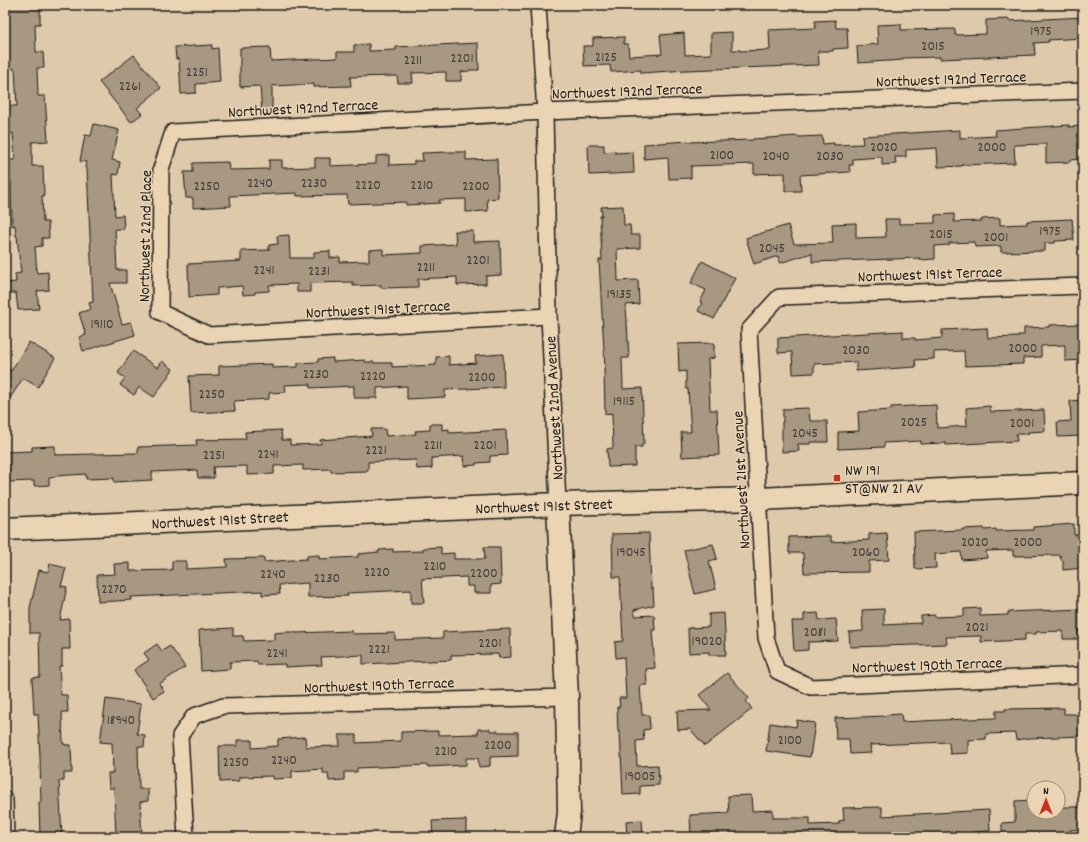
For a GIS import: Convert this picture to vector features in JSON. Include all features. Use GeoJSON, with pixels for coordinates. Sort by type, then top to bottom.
{"type":"FeatureCollection","features":[{"type":"Feature","properties":{"kind":"street","name":"Northwest 22nd Avenue"},"geometry":{"type":"LineString","coordinates":[[538,5],[545,112],[549,316],[567,697],[569,812],[566,837]]}},
{"type":"Feature","properties":{"kind":"street","name":"Northwest 192nd Terrace"},"geometry":{"type":"LineString","coordinates":[[172,132],[545,112],[1083,91]]}},
{"type":"Feature","properties":{"kind":"street","name":"Northwest 22nd Place"},"geometry":{"type":"LineString","coordinates":[[172,132],[161,170],[160,312],[209,335]]}},
{"type":"Feature","properties":{"kind":"street","name":"Northwest 191st Terrace"},"geometry":{"type":"LineString","coordinates":[[779,297],[1083,286]]}},
{"type":"Feature","properties":{"kind":"street","name":"Northwest 21st Avenue"},"geometry":{"type":"LineString","coordinates":[[777,670],[766,638],[749,330],[779,297]]}},
{"type":"Feature","properties":{"kind":"street","name":"Northwest 191st Terrace"},"geometry":{"type":"LineString","coordinates":[[209,335],[549,316]]}},
{"type":"Feature","properties":{"kind":"street","name":"Northwest 191st Street"},"geometry":{"type":"LineString","coordinates":[[5,529],[558,504],[759,499],[1083,483]]}},
{"type":"Feature","properties":{"kind":"street","name":"Northwest 190th Terrace"},"geometry":{"type":"LineString","coordinates":[[777,670],[811,687],[1083,675]]}},
{"type":"Feature","properties":{"kind":"street","name":"Northwest 190th Terrace"},"geometry":{"type":"LineString","coordinates":[[186,837],[180,736],[194,716],[223,706],[567,697]]}},
{"type":"Feature","properties":{"kind":"street"},"geometry":{"type":"LineString","coordinates":[[5,800],[6,837]]}},
{"type":"Feature","properties":{"kind":"street","name":"Northwest 22nd Avenue"},"geometry":{"type":"LineString","coordinates":[[569,812],[576,837]]}},
{"type":"Feature","properties":{"kind":"building"},"geometry":{"type":"Polygon","coordinates":[[[6,5],[33,5],[33,8],[40,8],[40,24],[35,24],[36,52],[43,52],[44,68],[37,68],[38,96],[45,96],[48,141],[32,142],[32,166],[43,166],[43,222],[48,222],[49,238],[42,238],[42,246],[35,247],[37,273],[48,272],[49,290],[37,291],[39,309],[18,310],[16,293],[5,293],[5,283],[16,282],[15,274],[21,273],[15,225],[12,226],[11,181],[9,181],[8,160],[15,160],[13,133],[9,134],[7,106],[17,106],[15,69],[10,69],[10,63],[6,63],[5,48],[8,47],[6,5]]]}},
{"type":"Feature","properties":{"kind":"building"},"geometry":{"type":"Polygon","coordinates":[[[1083,17],[1083,38],[1048,40],[1049,42],[1034,43],[1035,55],[940,59],[940,57],[903,58],[903,60],[858,63],[857,46],[878,44],[877,25],[901,24],[901,30],[955,29],[955,35],[986,34],[986,20],[1009,19],[1009,21],[1083,17]]]}},
{"type":"Feature","properties":{"kind":"building"},"geometry":{"type":"Polygon","coordinates":[[[835,20],[836,28],[847,28],[848,48],[833,49],[833,51],[818,51],[819,65],[641,73],[641,70],[611,72],[610,65],[584,66],[583,46],[593,46],[593,38],[624,37],[624,44],[628,44],[629,56],[662,54],[660,35],[684,33],[685,55],[711,54],[711,33],[732,32],[732,50],[770,50],[769,30],[816,28],[815,21],[835,20]]]}},
{"type":"Feature","properties":{"kind":"building"},"geometry":{"type":"Polygon","coordinates":[[[478,43],[479,70],[461,72],[461,81],[446,81],[446,72],[412,73],[413,83],[398,83],[397,76],[350,77],[351,86],[314,87],[314,84],[272,86],[272,112],[262,113],[260,86],[240,87],[240,48],[270,47],[271,61],[337,58],[337,52],[354,52],[354,45],[369,44],[369,51],[396,50],[396,47],[478,43]]]}},
{"type":"Feature","properties":{"kind":"building"},"geometry":{"type":"Polygon","coordinates":[[[212,45],[212,49],[218,48],[220,82],[196,84],[196,93],[181,94],[179,59],[176,59],[175,47],[212,45]]]}},
{"type":"Feature","properties":{"kind":"building"},"geometry":{"type":"Polygon","coordinates":[[[134,55],[161,88],[137,108],[142,114],[131,122],[99,82],[134,55]]]}},
{"type":"Feature","properties":{"kind":"building"},"geometry":{"type":"Polygon","coordinates":[[[94,124],[119,130],[112,160],[120,162],[118,175],[113,174],[115,216],[123,215],[124,229],[115,229],[117,270],[126,270],[126,283],[110,283],[122,324],[131,322],[135,335],[83,351],[79,337],[86,335],[79,313],[91,309],[89,303],[93,302],[87,168],[85,168],[86,162],[80,161],[85,135],[91,136],[94,124]]]}},
{"type":"Feature","properties":{"kind":"building"},"geometry":{"type":"Polygon","coordinates":[[[1069,125],[1069,127],[1083,126],[1083,159],[1070,160],[1070,162],[1046,163],[1046,144],[1014,145],[1015,163],[938,167],[937,148],[906,150],[906,157],[895,157],[896,164],[882,165],[882,157],[853,159],[853,165],[849,165],[850,172],[800,175],[801,191],[785,191],[785,173],[754,174],[754,164],[691,166],[691,178],[669,179],[668,157],[644,159],[644,144],[822,136],[823,144],[863,144],[862,136],[960,130],[960,138],[996,136],[995,130],[1069,125]]]}},
{"type":"Feature","properties":{"kind":"building"},"geometry":{"type":"Polygon","coordinates":[[[588,145],[604,145],[604,152],[633,152],[634,173],[589,175],[588,145]]]}},
{"type":"Feature","properties":{"kind":"building"},"geometry":{"type":"Polygon","coordinates":[[[466,152],[466,160],[497,159],[498,198],[487,199],[488,211],[466,212],[466,199],[439,200],[440,203],[406,205],[406,202],[348,204],[347,195],[297,196],[297,193],[230,196],[231,206],[193,208],[193,198],[186,198],[184,172],[193,172],[193,163],[228,162],[229,170],[269,169],[269,160],[282,160],[282,168],[315,167],[315,158],[330,158],[330,166],[376,164],[376,156],[389,155],[389,165],[414,164],[414,161],[423,161],[422,153],[466,152]]]}},
{"type":"Feature","properties":{"kind":"building"},"geometry":{"type":"Polygon","coordinates":[[[623,206],[624,225],[630,225],[631,235],[640,235],[640,248],[617,249],[618,281],[638,280],[639,304],[626,305],[629,358],[622,358],[623,389],[642,388],[644,444],[642,444],[642,447],[635,447],[635,466],[608,467],[607,449],[613,448],[612,413],[605,414],[605,368],[599,260],[602,260],[600,216],[602,216],[601,207],[623,206]]]}},
{"type":"Feature","properties":{"kind":"building"},"geometry":{"type":"Polygon","coordinates":[[[954,214],[954,222],[982,221],[982,219],[1000,218],[1000,225],[1027,224],[1027,221],[1072,219],[1074,240],[1045,243],[1045,251],[1001,252],[1001,246],[975,247],[974,242],[949,243],[949,245],[935,246],[935,259],[920,260],[920,258],[812,262],[812,253],[780,263],[778,256],[754,264],[746,238],[788,225],[794,244],[833,243],[832,224],[856,223],[856,238],[886,237],[885,219],[899,219],[899,224],[935,223],[935,215],[954,214]]]}},
{"type":"Feature","properties":{"kind":"building"},"geometry":{"type":"Polygon","coordinates":[[[455,231],[473,231],[473,242],[500,241],[501,275],[486,276],[486,284],[457,285],[457,277],[418,279],[418,287],[381,288],[381,285],[353,286],[353,282],[310,283],[310,292],[297,292],[297,284],[269,285],[269,291],[243,295],[242,286],[217,288],[217,295],[189,297],[188,264],[241,261],[241,251],[269,250],[269,245],[278,244],[277,236],[289,235],[290,258],[314,258],[314,252],[330,251],[330,258],[340,257],[340,262],[369,261],[369,250],[383,249],[383,255],[422,253],[422,246],[456,244],[455,231]]]}},
{"type":"Feature","properties":{"kind":"building"},"geometry":{"type":"Polygon","coordinates":[[[702,261],[735,278],[714,319],[698,311],[702,303],[700,302],[706,290],[691,283],[702,261]]]}},
{"type":"Feature","properties":{"kind":"building"},"geometry":{"type":"Polygon","coordinates":[[[1083,324],[1083,360],[1065,361],[1065,345],[1041,346],[1041,357],[1023,358],[1023,364],[965,366],[964,351],[934,352],[934,359],[915,360],[916,367],[856,371],[856,362],[814,364],[814,373],[793,374],[792,352],[778,353],[778,338],[903,331],[903,338],[915,338],[915,340],[942,338],[942,330],[987,328],[988,338],[1018,337],[1018,335],[1024,335],[1024,328],[1049,327],[1049,325],[1083,324]]]}},
{"type":"Feature","properties":{"kind":"building"},"geometry":{"type":"Polygon","coordinates":[[[29,342],[55,358],[38,387],[23,378],[5,406],[5,367],[11,371],[29,342]]]}},
{"type":"Feature","properties":{"kind":"building"},"geometry":{"type":"Polygon","coordinates":[[[714,343],[714,358],[708,359],[710,410],[717,410],[719,455],[682,457],[681,432],[691,432],[688,389],[686,389],[686,371],[679,372],[678,344],[714,343]]]}},
{"type":"Feature","properties":{"kind":"building"},"geometry":{"type":"Polygon","coordinates":[[[133,351],[158,368],[162,361],[173,369],[154,397],[139,387],[134,395],[120,385],[125,378],[118,373],[133,351]]]}},
{"type":"Feature","properties":{"kind":"building"},"geometry":{"type":"Polygon","coordinates":[[[503,354],[504,387],[445,390],[445,397],[407,399],[407,386],[377,388],[377,398],[354,398],[354,386],[310,388],[310,384],[285,385],[286,392],[269,393],[269,399],[234,401],[235,411],[191,413],[189,376],[219,375],[219,366],[272,364],[272,368],[298,367],[298,363],[318,362],[318,359],[333,358],[333,362],[365,360],[365,362],[374,363],[392,363],[392,367],[436,365],[436,357],[449,356],[449,365],[476,363],[475,356],[503,354]]]}},
{"type":"Feature","properties":{"kind":"building"},"geometry":{"type":"Polygon","coordinates":[[[1083,400],[1083,436],[1058,437],[1057,422],[1071,421],[1070,401],[1083,400]]]}},
{"type":"Feature","properties":{"kind":"building"},"geometry":{"type":"Polygon","coordinates":[[[936,405],[937,428],[967,426],[966,408],[990,406],[991,412],[1044,410],[1045,431],[1028,432],[1028,434],[1016,434],[1017,441],[946,445],[946,443],[921,444],[921,441],[884,443],[884,447],[838,449],[838,432],[859,431],[858,412],[891,410],[891,407],[936,405]]]}},
{"type":"Feature","properties":{"kind":"building"},"geometry":{"type":"Polygon","coordinates":[[[809,408],[810,421],[827,421],[828,442],[798,444],[799,451],[782,452],[783,409],[809,408]]]}},
{"type":"Feature","properties":{"kind":"building"},"geometry":{"type":"Polygon","coordinates":[[[430,424],[442,424],[442,430],[449,429],[449,433],[506,430],[507,455],[490,456],[490,462],[464,466],[463,456],[432,458],[432,468],[417,469],[416,460],[368,462],[368,471],[331,472],[331,469],[303,470],[303,465],[274,466],[274,474],[247,475],[247,466],[213,467],[214,478],[198,478],[197,470],[152,472],[152,480],[114,482],[114,478],[86,479],[86,474],[55,476],[49,478],[49,485],[34,486],[34,481],[5,482],[5,452],[32,451],[32,447],[55,446],[55,455],[138,453],[138,447],[197,445],[196,440],[246,439],[245,432],[281,430],[282,440],[290,440],[290,445],[321,444],[320,440],[372,436],[371,429],[385,429],[386,436],[416,434],[415,431],[430,430],[430,424]]]}},
{"type":"Feature","properties":{"kind":"building"},"geometry":{"type":"Polygon","coordinates":[[[1074,524],[1074,535],[1083,534],[1083,568],[1063,570],[1063,560],[1061,560],[1060,555],[1013,556],[1013,550],[986,551],[987,558],[962,560],[961,552],[935,554],[936,568],[915,569],[914,532],[984,528],[985,530],[996,529],[996,531],[1033,530],[1033,527],[1074,524]]]}},
{"type":"Feature","properties":{"kind":"building"},"geometry":{"type":"Polygon","coordinates":[[[649,533],[651,589],[653,588],[654,605],[634,610],[635,616],[654,615],[655,630],[652,630],[655,668],[646,669],[647,685],[640,685],[642,715],[649,715],[650,729],[643,730],[644,740],[636,741],[637,766],[658,765],[659,785],[640,786],[640,794],[623,795],[620,731],[618,732],[617,707],[620,707],[619,698],[626,698],[624,657],[616,658],[615,642],[623,641],[620,577],[613,577],[612,534],[649,533]]]}},
{"type":"Feature","properties":{"kind":"building"},"geometry":{"type":"Polygon","coordinates":[[[887,533],[889,560],[869,561],[869,572],[804,573],[803,553],[789,553],[789,537],[831,536],[831,542],[869,540],[869,534],[887,533]]]}},
{"type":"Feature","properties":{"kind":"building"},"geometry":{"type":"Polygon","coordinates":[[[713,544],[717,559],[709,561],[716,589],[695,594],[684,550],[713,544]]]}},
{"type":"Feature","properties":{"kind":"building"},"geometry":{"type":"Polygon","coordinates":[[[441,547],[441,554],[454,553],[454,559],[485,559],[484,547],[500,547],[501,584],[491,585],[491,593],[474,593],[474,586],[467,586],[467,577],[422,579],[424,603],[411,603],[411,590],[347,593],[348,596],[308,597],[308,583],[279,585],[280,594],[262,595],[262,591],[131,597],[132,600],[98,602],[97,575],[115,574],[114,564],[130,563],[130,571],[172,570],[172,561],[186,561],[186,569],[227,567],[226,559],[264,558],[264,562],[307,559],[307,556],[319,555],[319,559],[358,557],[358,554],[379,552],[379,550],[393,549],[393,552],[423,551],[423,548],[441,547]]]}},
{"type":"Feature","properties":{"kind":"building"},"geometry":{"type":"Polygon","coordinates":[[[50,564],[66,568],[61,586],[67,587],[60,620],[69,619],[70,649],[62,649],[62,666],[59,666],[61,695],[67,695],[68,712],[62,712],[63,744],[71,745],[72,773],[64,773],[64,781],[59,781],[62,837],[40,837],[39,802],[41,802],[38,714],[34,714],[32,678],[40,677],[39,633],[30,633],[30,608],[39,570],[48,572],[50,564]]]}},
{"type":"Feature","properties":{"kind":"building"},"geometry":{"type":"Polygon","coordinates":[[[980,608],[980,616],[1008,615],[1008,612],[1083,609],[1083,630],[1078,630],[1079,639],[1063,639],[1063,631],[1025,634],[1025,640],[981,642],[981,636],[946,637],[947,644],[850,647],[849,632],[863,631],[862,610],[884,609],[884,625],[921,623],[921,616],[964,616],[964,609],[980,608]]]}},
{"type":"Feature","properties":{"kind":"building"},"geometry":{"type":"Polygon","coordinates":[[[724,613],[726,655],[709,655],[709,652],[689,653],[688,628],[709,627],[709,614],[724,613]]]}},
{"type":"Feature","properties":{"kind":"building"},"geometry":{"type":"Polygon","coordinates":[[[818,613],[819,620],[836,619],[838,641],[808,642],[808,650],[794,651],[792,621],[804,621],[804,614],[818,613]]]}},
{"type":"Feature","properties":{"kind":"building"},"geometry":{"type":"Polygon","coordinates":[[[233,628],[233,636],[243,636],[244,641],[274,640],[274,633],[285,632],[352,631],[352,634],[395,633],[395,640],[443,638],[443,632],[510,629],[511,657],[499,658],[498,654],[451,655],[451,660],[363,664],[363,655],[321,657],[322,665],[285,667],[285,664],[258,665],[257,661],[230,662],[230,669],[201,671],[199,630],[233,628]]]}},
{"type":"Feature","properties":{"kind":"building"},"geometry":{"type":"Polygon","coordinates":[[[157,644],[162,651],[170,646],[185,667],[159,684],[164,691],[153,698],[134,670],[149,660],[144,653],[157,644]]]}},
{"type":"Feature","properties":{"kind":"building"},"geometry":{"type":"Polygon","coordinates":[[[727,673],[749,698],[746,701],[752,709],[705,746],[690,729],[678,730],[677,711],[711,710],[699,695],[727,673]]]}},
{"type":"Feature","properties":{"kind":"building"},"geometry":{"type":"Polygon","coordinates":[[[106,699],[141,704],[137,734],[145,735],[144,747],[138,746],[139,789],[148,789],[148,801],[140,802],[142,837],[116,837],[114,788],[109,788],[108,773],[113,773],[112,743],[100,742],[106,699]]]}},
{"type":"Feature","properties":{"kind":"building"},"geometry":{"type":"Polygon","coordinates":[[[1064,708],[1064,714],[1083,715],[1083,736],[1029,738],[1016,740],[1015,733],[986,734],[986,739],[968,740],[968,753],[950,754],[949,742],[870,745],[871,753],[850,754],[849,739],[836,739],[835,718],[901,714],[902,722],[996,718],[996,711],[1005,711],[1005,709],[1064,708]]]}},
{"type":"Feature","properties":{"kind":"building"},"geometry":{"type":"Polygon","coordinates":[[[797,720],[815,723],[810,757],[766,751],[770,723],[796,727],[797,720]]]}},
{"type":"Feature","properties":{"kind":"building"},"geometry":{"type":"Polygon","coordinates":[[[478,729],[490,729],[490,731],[498,732],[518,732],[518,756],[490,757],[490,766],[479,767],[478,758],[466,758],[466,765],[357,768],[357,772],[344,772],[344,780],[329,781],[328,773],[323,773],[323,769],[292,771],[292,778],[273,779],[273,776],[239,777],[239,781],[220,782],[219,746],[237,746],[237,740],[252,740],[252,748],[278,746],[278,739],[305,737],[306,747],[340,746],[339,735],[356,735],[356,743],[401,741],[401,732],[438,731],[438,735],[478,734],[478,729]]]}},
{"type":"Feature","properties":{"kind":"building"},"geometry":{"type":"Polygon","coordinates":[[[751,795],[752,811],[773,810],[773,818],[810,818],[810,825],[839,824],[839,821],[844,820],[843,808],[882,807],[882,816],[989,810],[990,831],[973,832],[973,837],[945,837],[945,835],[889,837],[691,837],[690,815],[729,813],[728,796],[751,795]]]}},
{"type":"Feature","properties":{"kind":"building"},"geometry":{"type":"Polygon","coordinates":[[[1026,800],[1026,820],[1066,820],[1066,807],[1083,807],[1083,827],[1081,827],[1081,829],[1070,830],[1070,836],[1002,837],[1002,823],[1015,822],[1015,801],[1026,800]]]}},
{"type":"Feature","properties":{"kind":"building"},"geometry":{"type":"Polygon","coordinates":[[[466,820],[466,837],[433,837],[432,821],[466,820]]]}},
{"type":"Feature","properties":{"kind":"building"},"geometry":{"type":"Polygon","coordinates":[[[642,820],[643,837],[627,837],[626,821],[642,820]]]}},
{"type":"Feature","properties":{"kind":"place","name":"NW 191 ST@NW 21 AV"},"geometry":{"type":"Point","coordinates":[837,478]}}]}
